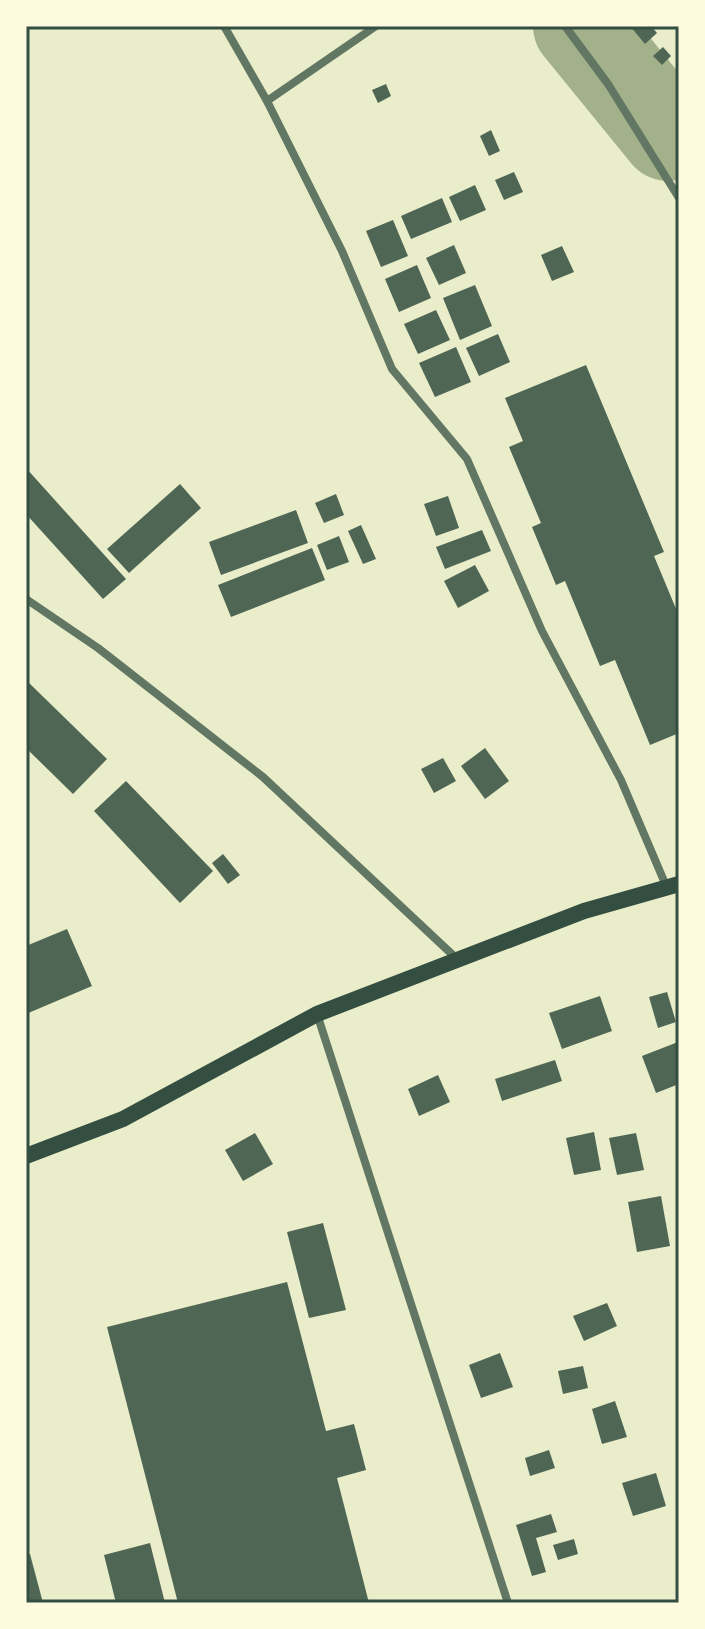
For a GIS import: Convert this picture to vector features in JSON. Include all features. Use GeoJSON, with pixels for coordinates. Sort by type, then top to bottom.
{"type":"FeatureCollection","features":[{"type":"Feature","properties":{"kind":"main road"},"geometry":{"type":"LineString","coordinates":[[26,1156],[123,1119],[317,1014],[584,911],[673,886]]}},
{"type":"Feature","properties":{"kind":"street"},"geometry":{"type":"LineString","coordinates":[[224,26],[267,101],[342,251],[392,369],[467,459],[542,631],[673,886]]}},
{"type":"Feature","properties":{"kind":"street"},"geometry":{"type":"LineString","coordinates":[[267,101],[376,26]]}},
{"type":"Feature","properties":{"kind":"street"},"geometry":{"type":"LineString","coordinates":[[565,26],[608,84],[679,198]]}},
{"type":"Feature","properties":{"kind":"street"},"geometry":{"type":"LineString","coordinates":[[26,599],[109,657],[263,777],[456,958]]}},
{"type":"Feature","properties":{"kind":"street"},"geometry":{"type":"LineString","coordinates":[[317,1014],[508,1603]]}},
{"type":"Feature","properties":{"kind":"building"},"geometry":{"type":"Polygon","coordinates":[[[630,26],[651,26],[657,33],[645,44],[630,26]]]}},
{"type":"Feature","properties":{"kind":"building"},"geometry":{"type":"Polygon","coordinates":[[[663,47],[671,56],[662,65],[653,56],[663,47]]]}},
{"type":"Feature","properties":{"kind":"building"},"geometry":{"type":"Polygon","coordinates":[[[386,84],[391,96],[378,103],[372,90],[386,84]]]}},
{"type":"Feature","properties":{"kind":"building"},"geometry":{"type":"Polygon","coordinates":[[[491,130],[500,151],[489,156],[480,136],[491,130]]]}},
{"type":"Feature","properties":{"kind":"building"},"geometry":{"type":"Polygon","coordinates":[[[514,172],[523,192],[504,200],[495,180],[514,172]]]}},
{"type":"Feature","properties":{"kind":"building"},"geometry":{"type":"Polygon","coordinates":[[[475,185],[486,210],[460,221],[449,197],[475,185]]]}},
{"type":"Feature","properties":{"kind":"building"},"geometry":{"type":"Polygon","coordinates":[[[442,198],[452,222],[411,239],[401,216],[442,198]]]}},
{"type":"Feature","properties":{"kind":"building"},"geometry":{"type":"Polygon","coordinates":[[[393,220],[408,256],[381,267],[366,231],[393,220]]]}},
{"type":"Feature","properties":{"kind":"building"},"geometry":{"type":"Polygon","coordinates":[[[454,245],[466,273],[439,285],[426,258],[454,245]]]}},
{"type":"Feature","properties":{"kind":"building"},"geometry":{"type":"Polygon","coordinates":[[[562,246],[574,272],[552,281],[541,255],[562,246]]]}},
{"type":"Feature","properties":{"kind":"building"},"geometry":{"type":"Polygon","coordinates":[[[417,265],[431,298],[399,312],[385,279],[417,265]]]}},
{"type":"Feature","properties":{"kind":"building"},"geometry":{"type":"Polygon","coordinates":[[[475,285],[492,326],[460,340],[443,298],[475,285]]]}},
{"type":"Feature","properties":{"kind":"building"},"geometry":{"type":"Polygon","coordinates":[[[436,310],[450,340],[418,354],[404,324],[436,310]]]}},
{"type":"Feature","properties":{"kind":"building"},"geometry":{"type":"Polygon","coordinates":[[[498,334],[510,362],[479,376],[466,348],[498,334]]]}},
{"type":"Feature","properties":{"kind":"building"},"geometry":{"type":"Polygon","coordinates":[[[456,347],[471,382],[435,397],[419,363],[456,347]]]}},
{"type":"Feature","properties":{"kind":"building"},"geometry":{"type":"Polygon","coordinates":[[[586,365],[664,552],[654,556],[679,616],[679,733],[650,745],[615,660],[600,666],[565,581],[556,585],[532,527],[541,523],[509,447],[523,441],[505,398],[586,365]]]}},
{"type":"Feature","properties":{"kind":"building"},"geometry":{"type":"Polygon","coordinates":[[[26,468],[126,579],[103,599],[26,514],[26,468]]]}},
{"type":"Feature","properties":{"kind":"building"},"geometry":{"type":"Polygon","coordinates":[[[180,484],[201,508],[129,573],[107,549],[180,484]]]}},
{"type":"Feature","properties":{"kind":"building"},"geometry":{"type":"Polygon","coordinates":[[[336,494],[344,515],[324,523],[315,503],[336,494]]]}},
{"type":"Feature","properties":{"kind":"building"},"geometry":{"type":"Polygon","coordinates":[[[448,496],[459,528],[436,536],[424,504],[448,496]]]}},
{"type":"Feature","properties":{"kind":"building"},"geometry":{"type":"Polygon","coordinates":[[[296,510],[308,543],[221,575],[209,542],[296,510]]]}},
{"type":"Feature","properties":{"kind":"building"},"geometry":{"type":"Polygon","coordinates":[[[361,525],[376,559],[363,564],[348,531],[361,525]]]}},
{"type":"Feature","properties":{"kind":"building"},"geometry":{"type":"Polygon","coordinates":[[[482,530],[491,551],[445,569],[436,547],[482,530]]]}},
{"type":"Feature","properties":{"kind":"building"},"geometry":{"type":"Polygon","coordinates":[[[339,536],[349,562],[327,570],[317,545],[339,536]]]}},
{"type":"Feature","properties":{"kind":"building"},"geometry":{"type":"Polygon","coordinates":[[[312,548],[325,580],[231,617],[218,585],[312,548]]]}},
{"type":"Feature","properties":{"kind":"building"},"geometry":{"type":"Polygon","coordinates":[[[475,565],[489,591],[458,608],[444,581],[475,565]]]}},
{"type":"Feature","properties":{"kind":"building"},"geometry":{"type":"Polygon","coordinates":[[[26,680],[107,759],[73,794],[26,748],[26,680]]]}},
{"type":"Feature","properties":{"kind":"building"},"geometry":{"type":"Polygon","coordinates":[[[485,748],[509,781],[485,799],[461,766],[485,748]]]}},
{"type":"Feature","properties":{"kind":"building"},"geometry":{"type":"Polygon","coordinates":[[[443,758],[456,781],[434,793],[421,769],[443,758]]]}},
{"type":"Feature","properties":{"kind":"building"},"geometry":{"type":"Polygon","coordinates":[[[126,781],[213,871],[180,903],[94,811],[126,781]]]}},
{"type":"Feature","properties":{"kind":"building"},"geometry":{"type":"Polygon","coordinates":[[[223,854],[240,875],[228,884],[212,863],[223,854]]]}},
{"type":"Feature","properties":{"kind":"building"},"geometry":{"type":"Polygon","coordinates":[[[67,929],[92,986],[26,1014],[26,946],[67,929]]]}},
{"type":"Feature","properties":{"kind":"building"},"geometry":{"type":"Polygon","coordinates":[[[667,992],[676,1022],[658,1028],[649,997],[667,992]]]}},
{"type":"Feature","properties":{"kind":"building"},"geometry":{"type":"Polygon","coordinates":[[[600,996],[612,1031],[562,1049],[549,1013],[600,996]]]}},
{"type":"Feature","properties":{"kind":"building"},"geometry":{"type":"Polygon","coordinates":[[[678,1042],[679,1084],[656,1093],[642,1056],[678,1042]]]}},
{"type":"Feature","properties":{"kind":"building"},"geometry":{"type":"Polygon","coordinates":[[[555,1060],[562,1081],[502,1101],[495,1079],[555,1060]]]}},
{"type":"Feature","properties":{"kind":"building"},"geometry":{"type":"Polygon","coordinates":[[[438,1075],[450,1102],[419,1116],[408,1089],[438,1075]]]}},
{"type":"Feature","properties":{"kind":"building"},"geometry":{"type":"Polygon","coordinates":[[[594,1132],[601,1170],[574,1175],[566,1138],[594,1132]]]}},
{"type":"Feature","properties":{"kind":"building"},"geometry":{"type":"Polygon","coordinates":[[[255,1133],[273,1164],[243,1181],[225,1150],[255,1133]]]}},
{"type":"Feature","properties":{"kind":"building"},"geometry":{"type":"Polygon","coordinates":[[[636,1133],[644,1170],[617,1175],[609,1138],[636,1133]]]}},
{"type":"Feature","properties":{"kind":"building"},"geometry":{"type":"Polygon","coordinates":[[[661,1196],[670,1246],[637,1252],[628,1202],[661,1196]]]}},
{"type":"Feature","properties":{"kind":"building"},"geometry":{"type":"Polygon","coordinates":[[[323,1223],[346,1310],[309,1318],[287,1232],[323,1223]]]}},
{"type":"Feature","properties":{"kind":"building"},"geometry":{"type":"Polygon","coordinates":[[[287,1282],[326,1431],[354,1424],[366,1470],[337,1478],[369,1603],[178,1603],[107,1327],[287,1282]]]}},
{"type":"Feature","properties":{"kind":"building"},"geometry":{"type":"Polygon","coordinates":[[[607,1303],[617,1326],[584,1341],[573,1316],[607,1303]]]}},
{"type":"Feature","properties":{"kind":"building"},"geometry":{"type":"Polygon","coordinates":[[[500,1353],[513,1387],[481,1398],[469,1365],[500,1353]]]}},
{"type":"Feature","properties":{"kind":"building"},"geometry":{"type":"Polygon","coordinates":[[[583,1366],[588,1388],[563,1394],[558,1371],[583,1366]]]}},
{"type":"Feature","properties":{"kind":"building"},"geometry":{"type":"Polygon","coordinates":[[[615,1401],[627,1437],[602,1444],[592,1409],[615,1401]]]}},
{"type":"Feature","properties":{"kind":"building"},"geometry":{"type":"Polygon","coordinates":[[[549,1450],[555,1468],[530,1476],[525,1458],[549,1450]]]}},
{"type":"Feature","properties":{"kind":"building"},"geometry":{"type":"Polygon","coordinates":[[[656,1473],[666,1506],[633,1516],[622,1483],[656,1473]]]}},
{"type":"Feature","properties":{"kind":"building"},"geometry":{"type":"Polygon","coordinates":[[[551,1514],[557,1532],[536,1538],[546,1572],[532,1576],[516,1525],[551,1514]]]}},
{"type":"Feature","properties":{"kind":"building"},"geometry":{"type":"Polygon","coordinates":[[[574,1539],[578,1554],[558,1560],[553,1545],[574,1539]]]}},
{"type":"Feature","properties":{"kind":"building"},"geometry":{"type":"Polygon","coordinates":[[[150,1543],[165,1603],[116,1603],[104,1555],[150,1543]]]}},
{"type":"Feature","properties":{"kind":"building"},"geometry":{"type":"Polygon","coordinates":[[[30,1554],[43,1603],[26,1603],[26,1555],[30,1554]]]}},
{"type":"Feature","properties":{"kind":"waterway"},"geometry":{"type":"LineString","coordinates":[[580,26],[668,134]]}}]}
